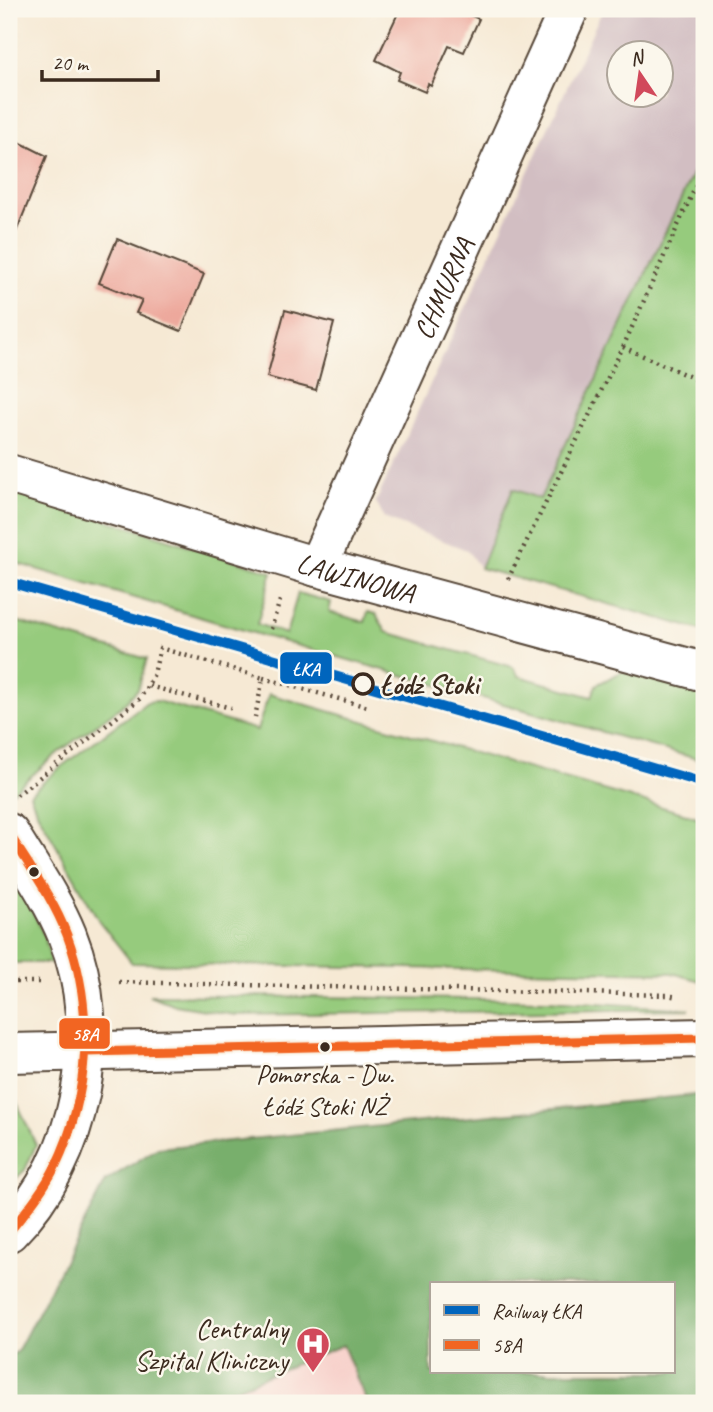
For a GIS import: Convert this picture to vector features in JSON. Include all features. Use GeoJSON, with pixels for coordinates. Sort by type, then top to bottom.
{"type":"FeatureCollection","features":[{"type":"Feature","properties":{"kind":"street","name":"CHMURNA"},"geometry":{"type":"LineString","coordinates":[[317,567],[569,9]]}},
{"type":"Feature","properties":{"kind":"street","name":"LAWINOWA"},"geometry":{"type":"LineString","coordinates":[[9,474],[317,567],[704,672]]}},
{"type":"Feature","properties":{"kind":"street"},"geometry":{"type":"LineString","coordinates":[[9,833],[67,934],[81,981],[86,1018],[86,1052],[76,1107],[62,1154],[42,1192],[9,1233]]}},
{"type":"Feature","properties":{"kind":"street"},"geometry":{"type":"LineString","coordinates":[[9,1053],[704,1038]]}},
{"type":"Feature","properties":{"kind":"path"},"geometry":{"type":"LineString","coordinates":[[492,615],[623,347],[704,168]]}},
{"type":"Feature","properties":{"kind":"path"},"geometry":{"type":"LineString","coordinates":[[623,347],[704,383]]}},
{"type":"Feature","properties":{"kind":"path"},"geometry":{"type":"LineString","coordinates":[[9,802],[140,699],[154,674],[160,648],[368,707]]}},
{"type":"Feature","properties":{"kind":"path"},"geometry":{"type":"LineString","coordinates":[[255,718],[263,678]]}},
{"type":"Feature","properties":{"kind":"path"},"geometry":{"type":"LineString","coordinates":[[149,686],[231,708]]}},
{"type":"Feature","properties":{"kind":"path"},"geometry":{"type":"LineString","coordinates":[[126,982],[668,995],[680,999]]}},
{"type":"Feature","properties":{"kind":"shaded area"},"geometry":{"type":"Polygon","coordinates":[[[603,9],[704,9],[704,150],[539,500],[513,490],[480,568],[467,550],[384,518],[376,502],[603,9]]]}},
{"type":"Feature","properties":{"kind":"shaded area","name":"Centralny Szpital Kliniczny"},"geometry":{"type":"Polygon","coordinates":[[[343,1345],[367,1403],[199,1403],[343,1345]]]}},
{"type":"Feature","properties":{"kind":"green space"},"geometry":{"type":"Polygon","coordinates":[[[704,150],[704,631],[480,568],[513,489],[540,499],[704,150]]]}},
{"type":"Feature","properties":{"kind":"green space"},"geometry":{"type":"Polygon","coordinates":[[[9,489],[272,572],[257,624],[286,634],[298,593],[331,602],[329,612],[365,622],[368,612],[376,614],[386,632],[513,667],[519,676],[592,697],[596,685],[625,670],[704,691],[704,761],[9,561],[9,489]]]}},
{"type":"Feature","properties":{"kind":"green space"},"geometry":{"type":"Polygon","coordinates":[[[9,619],[147,659],[138,689],[122,706],[59,752],[9,795],[9,619]]]}},
{"type":"Feature","properties":{"kind":"green space"},"geometry":{"type":"Polygon","coordinates":[[[269,694],[704,819],[704,982],[672,973],[132,963],[99,921],[36,810],[30,794],[62,766],[147,702],[157,701],[257,730],[269,694]]]}},
{"type":"Feature","properties":{"kind":"green space"},"geometry":{"type":"Polygon","coordinates":[[[9,870],[40,926],[51,963],[9,963],[9,870]]]}},
{"type":"Feature","properties":{"kind":"green space"},"geometry":{"type":"Polygon","coordinates":[[[149,995],[548,1000],[690,1009],[235,1015],[175,1005],[149,995]]]}},
{"type":"Feature","properties":{"kind":"green space"},"geometry":{"type":"Polygon","coordinates":[[[9,1085],[36,1145],[25,1170],[9,1185],[9,1085]]]}},
{"type":"Feature","properties":{"kind":"green space"},"geometry":{"type":"Polygon","coordinates":[[[704,1094],[704,1403],[367,1403],[343,1345],[199,1403],[9,1403],[9,1356],[17,1352],[106,1181],[158,1148],[704,1094]]]}},
{"type":"Feature","properties":{"kind":"building"},"geometry":{"type":"Polygon","coordinates":[[[400,9],[456,9],[479,19],[464,52],[449,46],[431,86],[428,84],[425,92],[397,80],[400,72],[376,60],[400,9]]]}},
{"type":"Feature","properties":{"kind":"building"},"geometry":{"type":"Polygon","coordinates":[[[9,137],[47,156],[10,247],[9,247],[9,137]]]}},
{"type":"Feature","properties":{"kind":"building"},"geometry":{"type":"Polygon","coordinates":[[[117,239],[204,274],[181,331],[136,313],[142,300],[99,283],[117,239]]]}},
{"type":"Feature","properties":{"kind":"building"},"geometry":{"type":"Polygon","coordinates":[[[285,310],[334,323],[316,390],[267,377],[285,310]]]}},
{"type":"Feature","properties":{"kind":"rail line","name":"ŁKA"},"geometry":{"type":"LineString","coordinates":[[9,582],[704,783]]}},
{"type":"Feature","properties":{"kind":"transit line","name":"58A"},"geometry":{"type":"LineString","coordinates":[[9,833],[48,895],[67,935],[76,964],[85,1022],[82,1082],[67,1139],[45,1184],[9,1232]]}},
{"type":"Feature","properties":{"kind":"transit line","name":"58A"},"geometry":{"type":"LineString","coordinates":[[86,1052],[704,1038]]}},
{"type":"Feature","properties":{"kind":"place","name":"Łódź Stoki"},"geometry":{"type":"Point","coordinates":[363,684]}},
{"type":"Feature","properties":{"kind":"place","name":"Pomorska - Dw. Łódź Stoki NŻ"},"geometry":{"type":"Point","coordinates":[325,1047]}},
{"type":"Feature","properties":{"kind":"place","name":"Centralny Szpital Kliniczny"},"geometry":{"type":"Point","coordinates":[313,1374]}}]}
